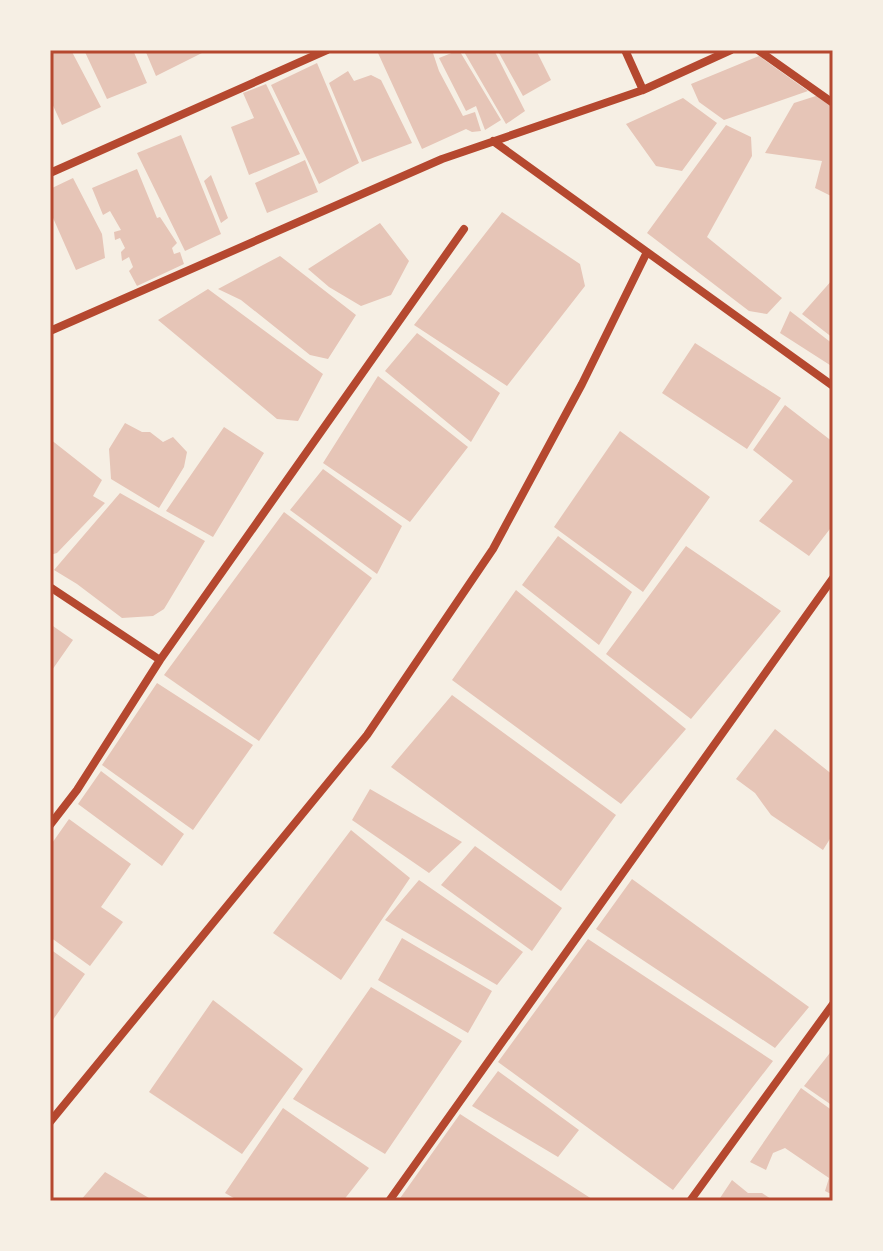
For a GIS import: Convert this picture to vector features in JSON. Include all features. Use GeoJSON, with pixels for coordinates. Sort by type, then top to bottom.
{"type":"FeatureCollection","features":[{"type":"Feature","properties":{"kind":"street"},"geometry":{"type":"LineString","coordinates":[[50,173],[327,50]]}},
{"type":"Feature","properties":{"kind":"street"},"geometry":{"type":"LineString","coordinates":[[625,50],[643,90]]}},
{"type":"Feature","properties":{"kind":"street"},"geometry":{"type":"LineString","coordinates":[[50,331],[442,159],[643,90],[731,50]]}},
{"type":"Feature","properties":{"kind":"street"},"geometry":{"type":"LineString","coordinates":[[758,50],[833,103]]}},
{"type":"Feature","properties":{"kind":"street"},"geometry":{"type":"LineString","coordinates":[[493,141],[833,386]]}},
{"type":"Feature","properties":{"kind":"street"},"geometry":{"type":"LineString","coordinates":[[50,825],[77,790],[160,660],[464,229]]}},
{"type":"Feature","properties":{"kind":"street"},"geometry":{"type":"LineString","coordinates":[[50,1122],[367,735],[493,549],[582,384],[647,252]]}},
{"type":"Feature","properties":{"kind":"street"},"geometry":{"type":"LineString","coordinates":[[389,1201],[833,578]]}},
{"type":"Feature","properties":{"kind":"street"},"geometry":{"type":"LineString","coordinates":[[50,587],[160,660]]}},
{"type":"Feature","properties":{"kind":"street"},"geometry":{"type":"LineString","coordinates":[[690,1201],[833,1004]]}},
{"type":"Feature","properties":{"kind":"building"},"geometry":{"type":"Polygon","coordinates":[[[50,50],[71,50],[101,107],[62,125],[50,99],[50,50]]]}},
{"type":"Feature","properties":{"kind":"building"},"geometry":{"type":"Polygon","coordinates":[[[84,50],[133,50],[147,83],[107,99],[84,50]]]}},
{"type":"Feature","properties":{"kind":"building"},"geometry":{"type":"Polygon","coordinates":[[[145,50],[208,50],[156,76],[145,50]]]}},
{"type":"Feature","properties":{"kind":"building"},"geometry":{"type":"Polygon","coordinates":[[[384,50],[432,50],[439,71],[463,116],[475,112],[481,131],[466,129],[422,149],[378,53],[384,50]]]}},
{"type":"Feature","properties":{"kind":"building"},"geometry":{"type":"Polygon","coordinates":[[[459,50],[501,120],[485,130],[476,106],[466,111],[439,58],[459,50]]]}},
{"type":"Feature","properties":{"kind":"building"},"geometry":{"type":"Polygon","coordinates":[[[463,50],[494,50],[525,111],[506,124],[463,50]]]}},
{"type":"Feature","properties":{"kind":"building"},"geometry":{"type":"Polygon","coordinates":[[[505,50],[536,50],[551,80],[523,96],[499,53],[505,50]]]}},
{"type":"Feature","properties":{"kind":"building"},"geometry":{"type":"Polygon","coordinates":[[[759,56],[808,91],[724,120],[699,102],[691,84],[759,56]]]}},
{"type":"Feature","properties":{"kind":"building"},"geometry":{"type":"Polygon","coordinates":[[[317,63],[359,163],[319,184],[271,85],[317,63]]]}},
{"type":"Feature","properties":{"kind":"building"},"geometry":{"type":"Polygon","coordinates":[[[348,71],[354,81],[371,75],[381,80],[412,143],[362,162],[329,83],[348,71]]]}},
{"type":"Feature","properties":{"kind":"building"},"geometry":{"type":"Polygon","coordinates":[[[266,84],[300,154],[249,175],[231,127],[254,118],[243,93],[266,84]]]}},
{"type":"Feature","properties":{"kind":"building"},"geometry":{"type":"Polygon","coordinates":[[[819,95],[833,106],[833,197],[815,188],[822,161],[765,153],[794,103],[819,95]]]}},
{"type":"Feature","properties":{"kind":"building"},"geometry":{"type":"Polygon","coordinates":[[[683,98],[717,123],[682,171],[656,166],[626,124],[683,98]]]}},
{"type":"Feature","properties":{"kind":"building"},"geometry":{"type":"Polygon","coordinates":[[[726,125],[751,137],[752,156],[707,237],[782,298],[767,314],[749,311],[647,233],[726,125]]]}},
{"type":"Feature","properties":{"kind":"building"},"geometry":{"type":"Polygon","coordinates":[[[181,135],[221,234],[185,251],[137,153],[181,135]]]}},
{"type":"Feature","properties":{"kind":"building"},"geometry":{"type":"Polygon","coordinates":[[[305,160],[318,192],[267,213],[255,183],[305,160]]]}},
{"type":"Feature","properties":{"kind":"building"},"geometry":{"type":"Polygon","coordinates":[[[137,169],[157,218],[160,217],[177,243],[172,248],[174,254],[180,252],[184,264],[137,286],[129,271],[133,267],[129,257],[122,261],[121,252],[125,248],[120,238],[115,240],[114,232],[121,230],[110,211],[103,215],[92,188],[137,169]]]}},
{"type":"Feature","properties":{"kind":"building"},"geometry":{"type":"Polygon","coordinates":[[[211,175],[228,218],[221,223],[204,181],[211,175]]]}},
{"type":"Feature","properties":{"kind":"building"},"geometry":{"type":"Polygon","coordinates":[[[73,178],[102,234],[105,258],[76,270],[50,211],[50,189],[73,178]]]}},
{"type":"Feature","properties":{"kind":"building"},"geometry":{"type":"Polygon","coordinates":[[[502,212],[580,264],[585,286],[507,386],[414,325],[502,212]]]}},
{"type":"Feature","properties":{"kind":"building"},"geometry":{"type":"Polygon","coordinates":[[[380,223],[409,261],[391,295],[361,306],[329,287],[308,269],[380,223]]]}},
{"type":"Feature","properties":{"kind":"building"},"geometry":{"type":"Polygon","coordinates":[[[280,256],[356,315],[328,359],[310,355],[241,300],[218,289],[280,256]]]}},
{"type":"Feature","properties":{"kind":"building"},"geometry":{"type":"Polygon","coordinates":[[[833,279],[833,338],[802,314],[833,279]]]}},
{"type":"Feature","properties":{"kind":"building"},"geometry":{"type":"Polygon","coordinates":[[[208,289],[323,374],[298,421],[277,419],[158,320],[208,289]]]}},
{"type":"Feature","properties":{"kind":"building"},"geometry":{"type":"Polygon","coordinates":[[[790,311],[833,344],[833,367],[780,333],[790,311]]]}},
{"type":"Feature","properties":{"kind":"building"},"geometry":{"type":"Polygon","coordinates":[[[417,333],[500,393],[471,442],[385,371],[417,333]]]}},
{"type":"Feature","properties":{"kind":"building"},"geometry":{"type":"Polygon","coordinates":[[[695,343],[781,398],[747,449],[662,393],[695,343]]]}},
{"type":"Feature","properties":{"kind":"building"},"geometry":{"type":"Polygon","coordinates":[[[378,376],[468,447],[410,522],[323,463],[378,376]]]}},
{"type":"Feature","properties":{"kind":"building"},"geometry":{"type":"Polygon","coordinates":[[[785,405],[833,442],[833,525],[809,556],[759,521],[793,481],[753,450],[785,405]]]}},
{"type":"Feature","properties":{"kind":"building"},"geometry":{"type":"Polygon","coordinates":[[[125,423],[142,432],[150,432],[163,442],[173,437],[187,452],[184,467],[159,508],[111,479],[109,449],[125,423]]]}},
{"type":"Feature","properties":{"kind":"building"},"geometry":{"type":"Polygon","coordinates":[[[224,427],[264,453],[213,537],[166,511],[224,427]]]}},
{"type":"Feature","properties":{"kind":"building"},"geometry":{"type":"Polygon","coordinates":[[[620,431],[710,497],[643,592],[554,527],[620,431]]]}},
{"type":"Feature","properties":{"kind":"building"},"geometry":{"type":"Polygon","coordinates":[[[50,439],[102,480],[93,496],[105,503],[57,553],[50,555],[50,439]]]}},
{"type":"Feature","properties":{"kind":"building"},"geometry":{"type":"Polygon","coordinates":[[[323,469],[402,526],[377,574],[290,510],[323,469]]]}},
{"type":"Feature","properties":{"kind":"building"},"geometry":{"type":"Polygon","coordinates":[[[120,493],[205,541],[164,609],[153,616],[122,618],[54,570],[120,493]]]}},
{"type":"Feature","properties":{"kind":"building"},"geometry":{"type":"Polygon","coordinates":[[[284,512],[372,578],[259,741],[164,675],[284,512]]]}},
{"type":"Feature","properties":{"kind":"building"},"geometry":{"type":"Polygon","coordinates":[[[558,536],[632,592],[599,645],[522,585],[558,536]]]}},
{"type":"Feature","properties":{"kind":"building"},"geometry":{"type":"Polygon","coordinates":[[[686,546],[781,611],[691,719],[606,654],[686,546]]]}},
{"type":"Feature","properties":{"kind":"building"},"geometry":{"type":"Polygon","coordinates":[[[516,590],[686,729],[621,804],[452,680],[516,590]]]}},
{"type":"Feature","properties":{"kind":"building"},"geometry":{"type":"Polygon","coordinates":[[[50,624],[73,640],[50,673],[50,624]]]}},
{"type":"Feature","properties":{"kind":"building"},"geometry":{"type":"Polygon","coordinates":[[[157,683],[253,745],[193,830],[102,765],[157,683]]]}},
{"type":"Feature","properties":{"kind":"building"},"geometry":{"type":"Polygon","coordinates":[[[452,695],[616,815],[561,891],[391,767],[452,695]]]}},
{"type":"Feature","properties":{"kind":"building"},"geometry":{"type":"Polygon","coordinates":[[[775,729],[833,775],[833,834],[823,850],[771,815],[755,793],[736,779],[775,729]]]}},
{"type":"Feature","properties":{"kind":"building"},"geometry":{"type":"Polygon","coordinates":[[[101,771],[184,834],[162,866],[78,804],[101,771]]]}},
{"type":"Feature","properties":{"kind":"building"},"geometry":{"type":"Polygon","coordinates":[[[370,789],[462,842],[429,873],[352,820],[370,789]]]}},
{"type":"Feature","properties":{"kind":"building"},"geometry":{"type":"Polygon","coordinates":[[[69,819],[131,864],[101,907],[123,922],[90,966],[50,937],[50,846],[69,819]]]}},
{"type":"Feature","properties":{"kind":"building"},"geometry":{"type":"Polygon","coordinates":[[[351,830],[410,878],[341,980],[273,933],[351,830]]]}},
{"type":"Feature","properties":{"kind":"building"},"geometry":{"type":"Polygon","coordinates":[[[475,846],[562,908],[532,951],[441,885],[475,846]]]}},
{"type":"Feature","properties":{"kind":"building"},"geometry":{"type":"Polygon","coordinates":[[[632,879],[809,1007],[775,1048],[596,929],[632,879]]]}},
{"type":"Feature","properties":{"kind":"building"},"geometry":{"type":"Polygon","coordinates":[[[419,880],[523,952],[497,985],[385,920],[419,880]]]}},
{"type":"Feature","properties":{"kind":"building"},"geometry":{"type":"Polygon","coordinates":[[[402,938],[492,991],[468,1033],[378,980],[402,938]]]}},
{"type":"Feature","properties":{"kind":"building"},"geometry":{"type":"Polygon","coordinates":[[[588,939],[773,1061],[673,1190],[498,1062],[588,939]]]}},
{"type":"Feature","properties":{"kind":"building"},"geometry":{"type":"Polygon","coordinates":[[[50,949],[85,974],[50,1024],[50,949]]]}},
{"type":"Feature","properties":{"kind":"building"},"geometry":{"type":"Polygon","coordinates":[[[371,987],[462,1041],[385,1154],[293,1099],[371,987]]]}},
{"type":"Feature","properties":{"kind":"building"},"geometry":{"type":"Polygon","coordinates":[[[213,1000],[303,1069],[242,1154],[149,1092],[213,1000]]]}},
{"type":"Feature","properties":{"kind":"building"},"geometry":{"type":"Polygon","coordinates":[[[833,1049],[833,1106],[804,1086],[833,1049]]]}},
{"type":"Feature","properties":{"kind":"building"},"geometry":{"type":"Polygon","coordinates":[[[498,1071],[579,1130],[558,1157],[472,1106],[498,1071]]]}},
{"type":"Feature","properties":{"kind":"building"},"geometry":{"type":"Polygon","coordinates":[[[801,1088],[833,1111],[833,1195],[825,1191],[829,1178],[785,1148],[773,1153],[766,1170],[750,1162],[801,1088]]]}},
{"type":"Feature","properties":{"kind":"building"},"geometry":{"type":"Polygon","coordinates":[[[283,1108],[369,1168],[343,1201],[239,1201],[225,1193],[283,1108]]]}},
{"type":"Feature","properties":{"kind":"building"},"geometry":{"type":"Polygon","coordinates":[[[460,1114],[595,1201],[398,1201],[460,1114]]]}},
{"type":"Feature","properties":{"kind":"building"},"geometry":{"type":"Polygon","coordinates":[[[105,1172],[154,1201],[80,1201],[105,1172]]]}},
{"type":"Feature","properties":{"kind":"building"},"geometry":{"type":"Polygon","coordinates":[[[732,1180],[748,1193],[762,1193],[774,1201],[718,1201],[732,1180]]]}}]}
